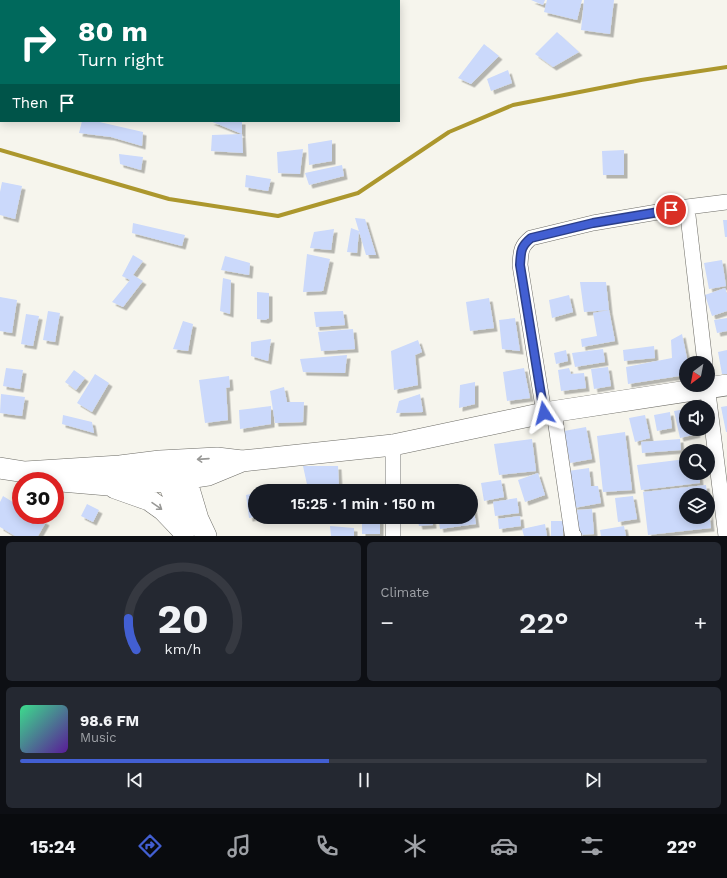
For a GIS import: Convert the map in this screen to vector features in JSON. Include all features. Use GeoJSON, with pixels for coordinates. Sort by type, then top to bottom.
{"type":"FeatureCollection","features":[{"type":"Feature","properties":{"kind":"main road"},"geometry":{"type":"LineString","coordinates":[[9,472],[50,480],[108,485],[178,473],[208,475],[242,461],[393,445],[549,413],[679,392]]}},
{"type":"Feature","properties":{"kind":"main road"},"geometry":{"type":"LineString","coordinates":[[9,472],[120,466],[160,461],[178,473],[206,536]]}},
{"type":"Feature","properties":{"kind":"main road"},"geometry":{"type":"LineString","coordinates":[[178,473],[184,534]]}},
{"type":"Feature","properties":{"kind":"main road"},"geometry":{"type":"LineString","coordinates":[[108,485],[149,500],[163,510],[184,534]]}},
{"type":"Feature","properties":{"kind":"street"},"geometry":{"type":"LineString","coordinates":[[574,536],[572,534],[520,265],[520,252],[524,244],[531,238],[593,223],[727,202]]}},
{"type":"Feature","properties":{"kind":"street"},"geometry":{"type":"LineString","coordinates":[[687,208],[704,356]]}},
{"type":"Feature","properties":{"kind":"street"},"geometry":{"type":"LineString","coordinates":[[714,392],[726,536]]}},
{"type":"Feature","properties":{"kind":"street"},"geometry":{"type":"LineString","coordinates":[[393,445],[393,484]]}},
{"type":"Feature","properties":{"kind":"street"},"geometry":{"type":"LineString","coordinates":[[393,524],[393,536]]}},
{"type":"Feature","properties":{"kind":"building"},"geometry":{"type":"Polygon","coordinates":[[[531,0],[545,0],[543,5],[531,0]]]}},
{"type":"Feature","properties":{"kind":"building"},"geometry":{"type":"Polygon","coordinates":[[[547,0],[582,0],[577,20],[544,12],[547,0]]]}},
{"type":"Feature","properties":{"kind":"building"},"geometry":{"type":"Polygon","coordinates":[[[584,0],[614,0],[610,34],[581,30],[584,0]]]}},
{"type":"Feature","properties":{"kind":"building"},"geometry":{"type":"Polygon","coordinates":[[[557,32],[579,52],[553,67],[535,54],[557,32]]]}},
{"type":"Feature","properties":{"kind":"building"},"geometry":{"type":"Polygon","coordinates":[[[484,44],[499,56],[471,84],[458,78],[484,44]]]}},
{"type":"Feature","properties":{"kind":"building"},"geometry":{"type":"Polygon","coordinates":[[[508,70],[512,83],[491,91],[487,79],[508,70]]]}},
{"type":"Feature","properties":{"kind":"building"},"geometry":{"type":"Polygon","coordinates":[[[82,122],[99,122],[143,132],[142,146],[111,137],[79,133],[82,122]]]}},
{"type":"Feature","properties":{"kind":"building"},"geometry":{"type":"Polygon","coordinates":[[[212,122],[242,122],[242,134],[212,122]]]}},
{"type":"Feature","properties":{"kind":"building"},"geometry":{"type":"Polygon","coordinates":[[[242,134],[243,153],[211,151],[212,135],[242,134]]]}},
{"type":"Feature","properties":{"kind":"building"},"geometry":{"type":"Polygon","coordinates":[[[332,140],[332,161],[309,165],[308,144],[332,140]]]}},
{"type":"Feature","properties":{"kind":"building"},"geometry":{"type":"Polygon","coordinates":[[[303,149],[300,174],[278,173],[277,152],[303,149]]]}},
{"type":"Feature","properties":{"kind":"building"},"geometry":{"type":"Polygon","coordinates":[[[624,150],[624,175],[603,175],[602,151],[624,150]]]}},
{"type":"Feature","properties":{"kind":"building"},"geometry":{"type":"Polygon","coordinates":[[[119,154],[143,157],[141,170],[120,164],[119,154]]]}},
{"type":"Feature","properties":{"kind":"building"},"geometry":{"type":"Polygon","coordinates":[[[342,165],[344,176],[309,185],[305,173],[342,165]]]}},
{"type":"Feature","properties":{"kind":"building"},"geometry":{"type":"Polygon","coordinates":[[[246,175],[271,179],[268,191],[245,187],[246,175]]]}},
{"type":"Feature","properties":{"kind":"building"},"geometry":{"type":"Polygon","coordinates":[[[2,182],[22,186],[15,219],[0,215],[0,192],[2,182]]]}},
{"type":"Feature","properties":{"kind":"building"},"geometry":{"type":"Polygon","coordinates":[[[355,218],[365,219],[376,255],[366,255],[355,218]]]}},
{"type":"Feature","properties":{"kind":"building"},"geometry":{"type":"Polygon","coordinates":[[[723,220],[727,220],[727,237],[725,237],[723,220]]]}},
{"type":"Feature","properties":{"kind":"building"},"geometry":{"type":"Polygon","coordinates":[[[133,223],[185,235],[182,246],[132,233],[133,223]]]}},
{"type":"Feature","properties":{"kind":"building"},"geometry":{"type":"Polygon","coordinates":[[[351,228],[359,231],[357,253],[347,252],[351,228]]]}},
{"type":"Feature","properties":{"kind":"building"},"geometry":{"type":"Polygon","coordinates":[[[334,229],[331,250],[310,248],[314,232],[334,229]]]}},
{"type":"Feature","properties":{"kind":"building"},"geometry":{"type":"Polygon","coordinates":[[[307,254],[330,259],[323,291],[303,292],[307,254]]]}},
{"type":"Feature","properties":{"kind":"building"},"geometry":{"type":"Polygon","coordinates":[[[133,255],[143,261],[133,275],[143,281],[123,307],[112,302],[130,280],[122,276],[133,255]]]}},
{"type":"Feature","properties":{"kind":"building"},"geometry":{"type":"Polygon","coordinates":[[[225,256],[250,263],[249,275],[221,270],[225,256]]]}},
{"type":"Feature","properties":{"kind":"building"},"geometry":{"type":"Polygon","coordinates":[[[722,260],[726,286],[709,289],[704,263],[722,260]]]}},
{"type":"Feature","properties":{"kind":"building"},"geometry":{"type":"Polygon","coordinates":[[[223,278],[231,280],[230,314],[220,311],[223,278]]]}},
{"type":"Feature","properties":{"kind":"building"},"geometry":{"type":"Polygon","coordinates":[[[580,282],[606,282],[609,310],[584,312],[580,282]]]}},
{"type":"Feature","properties":{"kind":"building"},"geometry":{"type":"Polygon","coordinates":[[[725,288],[727,294],[727,311],[712,316],[705,295],[725,288]]]}},
{"type":"Feature","properties":{"kind":"building"},"geometry":{"type":"Polygon","coordinates":[[[257,292],[269,293],[269,318],[265,320],[257,319],[257,292]]]}},
{"type":"Feature","properties":{"kind":"building"},"geometry":{"type":"Polygon","coordinates":[[[569,295],[573,312],[552,318],[549,300],[569,295]]]}},
{"type":"Feature","properties":{"kind":"building"},"geometry":{"type":"Polygon","coordinates":[[[0,297],[17,300],[12,333],[0,331],[0,297]]]}},
{"type":"Feature","properties":{"kind":"building"},"geometry":{"type":"Polygon","coordinates":[[[489,298],[494,328],[470,331],[466,302],[489,298]]]}},
{"type":"Feature","properties":{"kind":"building"},"geometry":{"type":"Polygon","coordinates":[[[609,310],[615,341],[582,347],[581,339],[597,336],[593,313],[609,310]]]}},
{"type":"Feature","properties":{"kind":"building"},"geometry":{"type":"Polygon","coordinates":[[[48,311],[60,313],[55,342],[43,340],[48,311]]]}},
{"type":"Feature","properties":{"kind":"building"},"geometry":{"type":"Polygon","coordinates":[[[343,311],[345,325],[316,327],[314,312],[343,311]]]}},
{"type":"Feature","properties":{"kind":"building"},"geometry":{"type":"Polygon","coordinates":[[[26,314],[39,316],[33,346],[21,344],[26,314]]]}},
{"type":"Feature","properties":{"kind":"building"},"geometry":{"type":"Polygon","coordinates":[[[515,318],[520,351],[502,349],[499,320],[515,318]]]}},
{"type":"Feature","properties":{"kind":"building"},"geometry":{"type":"Polygon","coordinates":[[[727,318],[727,331],[717,333],[714,320],[727,318]]]}},
{"type":"Feature","properties":{"kind":"building"},"geometry":{"type":"Polygon","coordinates":[[[183,321],[193,324],[188,351],[173,349],[183,321]]]}},
{"type":"Feature","properties":{"kind":"building"},"geometry":{"type":"Polygon","coordinates":[[[353,329],[355,349],[321,351],[318,332],[353,329]]]}},
{"type":"Feature","properties":{"kind":"building"},"geometry":{"type":"Polygon","coordinates":[[[682,334],[687,356],[679,356],[679,376],[628,384],[626,367],[672,358],[671,340],[682,334]]]}},
{"type":"Feature","properties":{"kind":"building"},"geometry":{"type":"Polygon","coordinates":[[[271,339],[268,361],[251,356],[251,342],[271,339]]]}},
{"type":"Feature","properties":{"kind":"building"},"geometry":{"type":"Polygon","coordinates":[[[418,340],[422,352],[415,355],[418,385],[394,390],[391,351],[418,340]]]}},
{"type":"Feature","properties":{"kind":"building"},"geometry":{"type":"Polygon","coordinates":[[[654,346],[655,358],[624,361],[623,350],[654,346]]]}},
{"type":"Feature","properties":{"kind":"building"},"geometry":{"type":"Polygon","coordinates":[[[603,349],[605,362],[575,367],[572,353],[603,349]]]}},
{"type":"Feature","properties":{"kind":"building"},"geometry":{"type":"Polygon","coordinates":[[[566,350],[568,361],[556,364],[554,353],[566,350]]]}},
{"type":"Feature","properties":{"kind":"building"},"geometry":{"type":"Polygon","coordinates":[[[727,350],[727,374],[722,374],[718,352],[727,350]]]}},
{"type":"Feature","properties":{"kind":"building"},"geometry":{"type":"Polygon","coordinates":[[[347,355],[345,373],[303,372],[300,359],[347,355]]]}},
{"type":"Feature","properties":{"kind":"building"},"geometry":{"type":"Polygon","coordinates":[[[608,367],[611,386],[594,389],[591,369],[608,367]]]}},
{"type":"Feature","properties":{"kind":"building"},"geometry":{"type":"Polygon","coordinates":[[[6,368],[23,370],[20,389],[3,386],[6,368]]]}},
{"type":"Feature","properties":{"kind":"building"},"geometry":{"type":"Polygon","coordinates":[[[524,368],[530,398],[507,401],[503,372],[524,368]]]}},
{"type":"Feature","properties":{"kind":"building"},"geometry":{"type":"Polygon","coordinates":[[[569,368],[571,374],[584,373],[586,388],[561,391],[558,370],[569,368]]]}},
{"type":"Feature","properties":{"kind":"building"},"geometry":{"type":"Polygon","coordinates":[[[74,370],[85,378],[76,390],[65,382],[74,370]]]}},
{"type":"Feature","properties":{"kind":"building"},"geometry":{"type":"Polygon","coordinates":[[[95,374],[109,383],[92,412],[77,403],[95,374]]]}},
{"type":"Feature","properties":{"kind":"building"},"geometry":{"type":"Polygon","coordinates":[[[229,376],[230,387],[226,388],[228,420],[205,423],[199,380],[229,376]]]}},
{"type":"Feature","properties":{"kind":"building"},"geometry":{"type":"Polygon","coordinates":[[[475,382],[475,404],[459,408],[460,385],[475,382]]]}},
{"type":"Feature","properties":{"kind":"building"},"geometry":{"type":"Polygon","coordinates":[[[284,387],[287,402],[304,402],[303,422],[275,423],[270,391],[284,387]]]}},
{"type":"Feature","properties":{"kind":"building"},"geometry":{"type":"Polygon","coordinates":[[[1,394],[25,397],[22,416],[0,413],[1,394]]]}},
{"type":"Feature","properties":{"kind":"building"},"geometry":{"type":"Polygon","coordinates":[[[420,394],[423,412],[396,413],[399,401],[420,394]]]}},
{"type":"Feature","properties":{"kind":"building"},"geometry":{"type":"Polygon","coordinates":[[[271,406],[271,424],[240,429],[239,410],[271,406]]]}},
{"type":"Feature","properties":{"kind":"building"},"geometry":{"type":"Polygon","coordinates":[[[727,406],[727,432],[726,432],[721,407],[727,406]]]}},
{"type":"Feature","properties":{"kind":"building"},"geometry":{"type":"Polygon","coordinates":[[[679,410],[679,434],[674,411],[679,410]]]}},
{"type":"Feature","properties":{"kind":"building"},"geometry":{"type":"Polygon","coordinates":[[[670,412],[672,428],[657,431],[654,415],[670,412]]]}},
{"type":"Feature","properties":{"kind":"building"},"geometry":{"type":"Polygon","coordinates":[[[63,415],[92,422],[94,433],[62,424],[63,415]]]}},
{"type":"Feature","properties":{"kind":"building"},"geometry":{"type":"Polygon","coordinates":[[[645,415],[650,438],[635,442],[629,418],[645,415]]]}},
{"type":"Feature","properties":{"kind":"building"},"geometry":{"type":"Polygon","coordinates":[[[586,427],[592,459],[570,463],[564,431],[586,427]]]}},
{"type":"Feature","properties":{"kind":"building"},"geometry":{"type":"Polygon","coordinates":[[[625,432],[632,490],[603,492],[597,436],[625,432]]]}},
{"type":"Feature","properties":{"kind":"building"},"geometry":{"type":"Polygon","coordinates":[[[532,439],[536,471],[499,475],[494,444],[532,439]]]}},
{"type":"Feature","properties":{"kind":"building"},"geometry":{"type":"Polygon","coordinates":[[[680,439],[680,444],[679,444],[679,450],[642,453],[641,442],[680,439]]]}},
{"type":"Feature","properties":{"kind":"building"},"geometry":{"type":"Polygon","coordinates":[[[679,460],[679,480],[700,480],[700,483],[641,490],[637,465],[679,460]]]}},
{"type":"Feature","properties":{"kind":"building"},"geometry":{"type":"Polygon","coordinates":[[[303,466],[338,466],[339,484],[307,484],[303,466]]]}},
{"type":"Feature","properties":{"kind":"building"},"geometry":{"type":"Polygon","coordinates":[[[589,468],[591,486],[598,486],[601,503],[574,508],[568,471],[589,468]]]}},
{"type":"Feature","properties":{"kind":"building"},"geometry":{"type":"Polygon","coordinates":[[[538,473],[545,495],[525,502],[518,480],[538,473]]]}},
{"type":"Feature","properties":{"kind":"building"},"geometry":{"type":"Polygon","coordinates":[[[501,480],[504,497],[484,501],[481,483],[501,480]]]}},
{"type":"Feature","properties":{"kind":"building"},"geometry":{"type":"Polygon","coordinates":[[[706,485],[706,488],[679,488],[706,485]]]}},
{"type":"Feature","properties":{"kind":"building"},"geometry":{"type":"Polygon","coordinates":[[[679,488],[679,524],[711,524],[711,528],[648,535],[643,492],[679,488]]]}},
{"type":"Feature","properties":{"kind":"building"},"geometry":{"type":"Polygon","coordinates":[[[246,495],[248,495],[248,510],[246,495]]]}},
{"type":"Feature","properties":{"kind":"building"},"geometry":{"type":"Polygon","coordinates":[[[3,496],[12,502],[12,524],[45,524],[38,536],[15,536],[0,527],[0,502],[3,496]]]}},
{"type":"Feature","properties":{"kind":"building"},"geometry":{"type":"Polygon","coordinates":[[[633,496],[637,519],[618,522],[615,498],[633,496]]]}},
{"type":"Feature","properties":{"kind":"building"},"geometry":{"type":"Polygon","coordinates":[[[517,498],[519,513],[495,516],[493,502],[517,498]]]}},
{"type":"Feature","properties":{"kind":"building"},"geometry":{"type":"Polygon","coordinates":[[[87,504],[99,510],[93,522],[81,516],[87,504]]]}},
{"type":"Feature","properties":{"kind":"building"},"geometry":{"type":"Polygon","coordinates":[[[592,509],[594,534],[579,535],[577,510],[592,509]]]}},
{"type":"Feature","properties":{"kind":"building"},"geometry":{"type":"Polygon","coordinates":[[[520,516],[521,526],[499,529],[498,519],[520,516]]]}},
{"type":"Feature","properties":{"kind":"building"},"geometry":{"type":"Polygon","coordinates":[[[551,521],[563,521],[563,536],[551,536],[551,521]]]}},
{"type":"Feature","properties":{"kind":"building"},"geometry":{"type":"Polygon","coordinates":[[[362,524],[380,524],[380,534],[362,534],[362,524]]]}},
{"type":"Feature","properties":{"kind":"building"},"geometry":{"type":"Polygon","coordinates":[[[419,524],[433,525],[419,526],[419,524]]]}},
{"type":"Feature","properties":{"kind":"building"},"geometry":{"type":"Polygon","coordinates":[[[439,524],[476,524],[440,529],[439,524]]]}},
{"type":"Feature","properties":{"kind":"building"},"geometry":{"type":"Polygon","coordinates":[[[545,524],[547,536],[524,536],[522,529],[545,524]]]}},
{"type":"Feature","properties":{"kind":"building"},"geometry":{"type":"Polygon","coordinates":[[[330,526],[354,528],[354,536],[331,536],[330,526]]]}},
{"type":"Feature","properties":{"kind":"building"},"geometry":{"type":"Polygon","coordinates":[[[624,526],[626,536],[601,536],[600,530],[624,526]]]}},
{"type":"Feature","properties":{"kind":"waterway"},"geometry":{"type":"LineString","coordinates":[[0,150],[169,199],[278,216],[358,193],[449,132],[513,105],[641,80],[727,67]]}},
{"type":"Feature","properties":{"kind":"route"},"geometry":{"type":"LineString","coordinates":[[544,413],[520,265],[520,252],[524,244],[531,238],[593,223],[671,210]]}}]}
